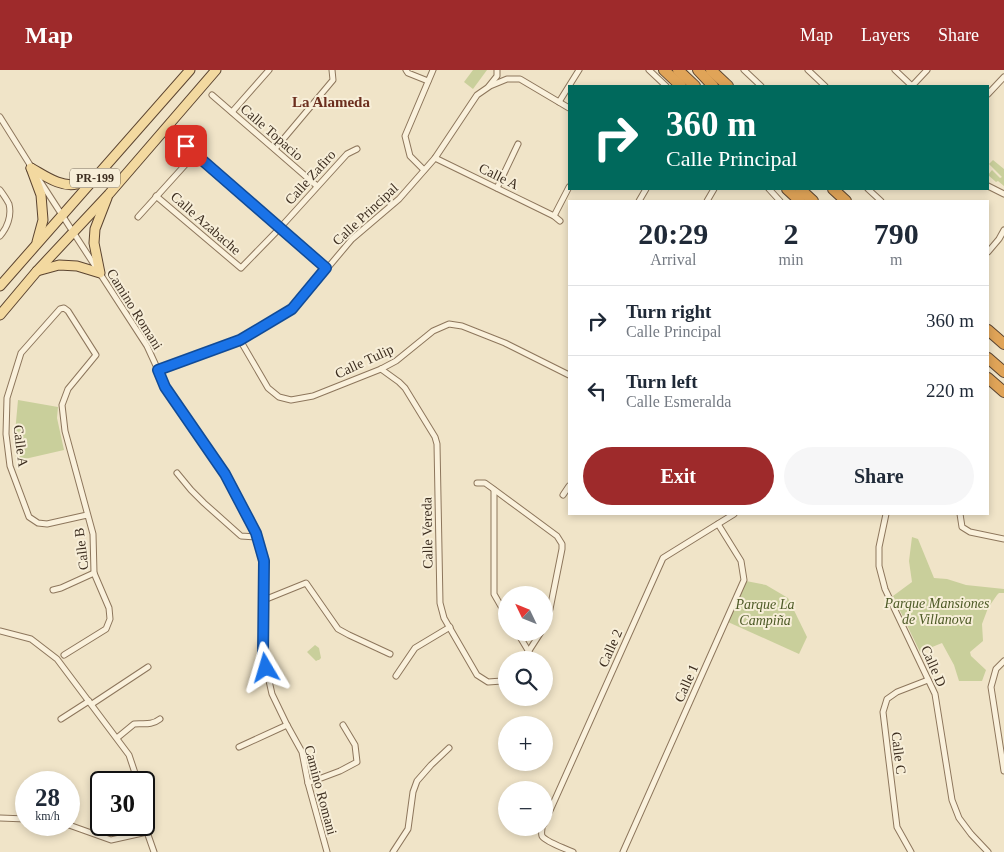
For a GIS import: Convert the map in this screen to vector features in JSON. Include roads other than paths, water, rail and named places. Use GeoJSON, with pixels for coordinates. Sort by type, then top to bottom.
{"type":"FeatureCollection","features":[{"type":"Feature","properties":{"kind":"highway"},"geometry":{"type":"LineString","coordinates":[[664,70],[680,85]]}},
{"type":"Feature","properties":{"kind":"highway"},"geometry":{"type":"LineString","coordinates":[[678,70],[694,85]]}},
{"type":"Feature","properties":{"kind":"highway"},"geometry":{"type":"LineString","coordinates":[[698,70],[712,85]]}},
{"type":"Feature","properties":{"kind":"highway"},"geometry":{"type":"LineString","coordinates":[[711,70],[727,85]]}},
{"type":"Feature","properties":{"kind":"highway"},"geometry":{"type":"LineString","coordinates":[[721,70],[732,85]]}},
{"type":"Feature","properties":{"kind":"highway"},"geometry":{"type":"LineString","coordinates":[[788,190],[799,200]]}},
{"type":"Feature","properties":{"kind":"highway"},"geometry":{"type":"LineString","coordinates":[[801,190],[812,200]]}},
{"type":"Feature","properties":{"kind":"highway"},"geometry":{"type":"LineString","coordinates":[[810,190],[820,200]]}},
{"type":"Feature","properties":{"kind":"highway"},"geometry":{"type":"LineString","coordinates":[[835,190],[845,200]]}},
{"type":"Feature","properties":{"kind":"highway"},"geometry":{"type":"LineString","coordinates":[[989,331],[1004,344]]}},
{"type":"Feature","properties":{"kind":"highway"},"geometry":{"type":"LineString","coordinates":[[989,359],[1004,372]]}},
{"type":"Feature","properties":{"kind":"highway"},"geometry":{"type":"LineString","coordinates":[[989,379],[1004,392]]}},
{"type":"Feature","properties":{"kind":"main road","name":"PR-199"},"geometry":{"type":"LineString","coordinates":[[0,286],[190,70]]}},
{"type":"Feature","properties":{"kind":"main road","name":"PR-199"},"geometry":{"type":"LineString","coordinates":[[0,315],[71,228],[109,194],[216,70]]}},
{"type":"Feature","properties":{"kind":"main road"},"geometry":{"type":"LineString","coordinates":[[31,168],[49,179],[76,185],[92,179],[98,174]]}},
{"type":"Feature","properties":{"kind":"main road"},"geometry":{"type":"LineString","coordinates":[[31,168],[41,195],[43,220],[37,243]]}},
{"type":"Feature","properties":{"kind":"main road"},"geometry":{"type":"LineString","coordinates":[[37,271],[59,265],[77,266],[100,273],[94,243],[95,229],[109,194]]}},
{"type":"Feature","properties":{"kind":"street"},"geometry":{"type":"LineString","coordinates":[[232,112],[269,70]]}},
{"type":"Feature","properties":{"kind":"street"},"geometry":{"type":"LineString","coordinates":[[275,149],[333,80],[332,70]]}},
{"type":"Feature","properties":{"kind":"street"},"geometry":{"type":"LineString","coordinates":[[406,70],[408,73],[428,81]]}},
{"type":"Feature","properties":{"kind":"street"},"geometry":{"type":"LineString","coordinates":[[424,170],[410,156],[405,136],[432,70]]}},
{"type":"Feature","properties":{"kind":"street"},"geometry":{"type":"LineString","coordinates":[[485,90],[498,76],[497,70]]}},
{"type":"Feature","properties":{"kind":"street"},"geometry":{"type":"LineString","coordinates":[[570,85],[579,70]]}},
{"type":"Feature","properties":{"kind":"street"},"geometry":{"type":"LineString","coordinates":[[649,70],[665,85]]}},
{"type":"Feature","properties":{"kind":"street"},"geometry":{"type":"LineString","coordinates":[[744,70],[760,85]]}},
{"type":"Feature","properties":{"kind":"street"},"geometry":{"type":"LineString","coordinates":[[808,70],[824,85]]}},
{"type":"Feature","properties":{"kind":"street"},"geometry":{"type":"LineString","coordinates":[[895,70],[911,85]]}},
{"type":"Feature","properties":{"kind":"street"},"geometry":{"type":"LineString","coordinates":[[913,85],[927,70]]}},
{"type":"Feature","properties":{"kind":"street"},"geometry":{"type":"LineString","coordinates":[[989,93],[1004,77]]}},
{"type":"Feature","properties":{"kind":"street","name":"Calle Principal"},"geometry":{"type":"LineString","coordinates":[[158,370],[240,340],[292,309],[352,239],[399,199],[435,158],[477,95],[490,86],[507,79],[520,79],[559,102]]}},
{"type":"Feature","properties":{"kind":"street"},"geometry":{"type":"LineString","coordinates":[[568,88],[559,102],[568,107]]}},
{"type":"Feature","properties":{"kind":"street","name":"Calle Topacio"},"geometry":{"type":"LineString","coordinates":[[212,95],[317,186]]}},
{"type":"Feature","properties":{"kind":"street","name":"Camino Romani"},"geometry":{"type":"LineString","coordinates":[[0,117],[147,346],[165,387],[225,474],[257,537],[264,561],[263,654],[272,694],[286,725],[302,752],[327,852]]}},
{"type":"Feature","properties":{"kind":"street"},"geometry":{"type":"LineString","coordinates":[[177,137],[194,154],[326,268]]}},
{"type":"Feature","properties":{"kind":"street"},"geometry":{"type":"LineString","coordinates":[[497,188],[518,144]]}},
{"type":"Feature","properties":{"kind":"street","name":"Calle Zafiro"},"geometry":{"type":"LineString","coordinates":[[241,268],[280,229],[347,154],[357,149]]}},
{"type":"Feature","properties":{"kind":"street"},"geometry":{"type":"LineString","coordinates":[[138,217],[194,154]]}},
{"type":"Feature","properties":{"kind":"street","name":"Calle A"},"geometry":{"type":"LineString","coordinates":[[435,158],[554,216],[560,221]]}},
{"type":"Feature","properties":{"kind":"street"},"geometry":{"type":"LineString","coordinates":[[989,186],[1004,194]]}},
{"type":"Feature","properties":{"kind":"street"},"geometry":{"type":"LineString","coordinates":[[554,216],[568,189]]}},
{"type":"Feature","properties":{"kind":"street"},"geometry":{"type":"LineString","coordinates":[[0,190],[8,204],[9,217],[0,236]]}},
{"type":"Feature","properties":{"kind":"street"},"geometry":{"type":"LineString","coordinates":[[770,190],[779,200]]}},
{"type":"Feature","properties":{"kind":"street"},"geometry":{"type":"LineString","coordinates":[[869,190],[880,200]]}},
{"type":"Feature","properties":{"kind":"street","name":"Calle Azabache"},"geometry":{"type":"LineString","coordinates":[[156,196],[241,268]]}},
{"type":"Feature","properties":{"kind":"street"},"geometry":{"type":"LineString","coordinates":[[989,251],[1004,230]]}},
{"type":"Feature","properties":{"kind":"street","name":"Calle A"},"geometry":{"type":"LineString","coordinates":[[68,311],[64,308],[60,309],[22,353],[7,398],[3,435],[10,466],[29,516],[38,524],[47,524],[87,515]]}},
{"type":"Feature","properties":{"kind":"street","name":"Calle B"},"geometry":{"type":"LineString","coordinates":[[64,655],[106,629],[110,619],[109,608],[94,573],[93,534],[65,431],[62,405],[68,389],[96,355],[68,311]]}},
{"type":"Feature","properties":{"kind":"street","name":"Calle Tulip"},"geometry":{"type":"LineString","coordinates":[[240,340],[268,388],[279,397],[291,400],[313,396],[381,369],[396,361],[433,331],[449,324],[462,326],[505,343],[568,374]]}},
{"type":"Feature","properties":{"kind":"street","name":"Calle Vereda"},"geometry":{"type":"LineString","coordinates":[[381,369],[404,388],[435,436],[437,444],[440,603],[444,618],[477,674],[488,682],[498,681]]}},
{"type":"Feature","properties":{"kind":"street"},"geometry":{"type":"LineString","coordinates":[[177,472],[204,503],[241,536],[257,537]]}},
{"type":"Feature","properties":{"kind":"street"},"geometry":{"type":"LineString","coordinates":[[477,483],[484,483],[557,536],[562,544],[562,549],[553,593]]}},
{"type":"Feature","properties":{"kind":"street"},"geometry":{"type":"LineString","coordinates":[[563,495],[568,488]]}},
{"type":"Feature","properties":{"kind":"street"},"geometry":{"type":"LineString","coordinates":[[494,490],[494,594],[498,601]]}},
{"type":"Feature","properties":{"kind":"street","name":"Calle 2"},"geometry":{"type":"LineString","coordinates":[[553,804],[663,558],[732,515]]}},
{"type":"Feature","properties":{"kind":"street","name":"Calle D"},"geometry":{"type":"LineString","coordinates":[[886,515],[879,547],[879,566],[885,589],[935,694],[952,800],[959,818],[988,852]]}},
{"type":"Feature","properties":{"kind":"street"},"geometry":{"type":"LineString","coordinates":[[960,515],[962,527],[970,532],[1004,539]]}},
{"type":"Feature","properties":{"kind":"street","name":"Calle 1"},"geometry":{"type":"LineString","coordinates":[[623,852],[744,580],[741,561],[718,524]]}},
{"type":"Feature","properties":{"kind":"street"},"geometry":{"type":"LineString","coordinates":[[53,590],[94,573]]}},
{"type":"Feature","properties":{"kind":"street"},"geometry":{"type":"LineString","coordinates":[[264,600],[306,583],[338,629],[390,654]]}},
{"type":"Feature","properties":{"kind":"street"},"geometry":{"type":"LineString","coordinates":[[396,676],[415,648],[450,627]]}},
{"type":"Feature","properties":{"kind":"street"},"geometry":{"type":"LineString","coordinates":[[0,631],[31,638],[57,659],[129,755],[134,771]]}},
{"type":"Feature","properties":{"kind":"street"},"geometry":{"type":"LineString","coordinates":[[1004,661],[996,669],[991,687],[1004,771]]}},
{"type":"Feature","properties":{"kind":"street"},"geometry":{"type":"LineString","coordinates":[[61,719],[148,667]]}},
{"type":"Feature","properties":{"kind":"street","name":"Calle C"},"geometry":{"type":"LineString","coordinates":[[911,852],[898,827],[883,712],[887,699],[897,692],[928,680]]}},
{"type":"Feature","properties":{"kind":"street"},"geometry":{"type":"LineString","coordinates":[[117,738],[134,724],[151,724],[160,719]]}},
{"type":"Feature","properties":{"kind":"street"},"geometry":{"type":"LineString","coordinates":[[239,747],[286,725]]}},
{"type":"Feature","properties":{"kind":"street"},"geometry":{"type":"LineString","coordinates":[[308,782],[340,772],[357,762],[355,745],[343,725]]}},
{"type":"Feature","properties":{"kind":"street"},"geometry":{"type":"LineString","coordinates":[[393,852],[408,829],[413,792],[417,782],[449,748]]}},
{"type":"Feature","properties":{"kind":"street"},"geometry":{"type":"LineString","coordinates":[[0,818],[15,819]]}},
{"type":"Feature","properties":{"kind":"street"},"geometry":{"type":"LineString","coordinates":[[99,836],[110,840],[128,836]]}},
{"type":"Feature","properties":{"kind":"street"},"geometry":{"type":"LineString","coordinates":[[148,836],[154,852]]}},
{"type":"Feature","properties":{"kind":"street","name":"Calle 2"},"geometry":{"type":"LineString","coordinates":[[542,836],[548,841],[573,852]]}},
{"type":"Feature","properties":{"kind":"district","name":"La Alameda"},"geometry":{"type":"Point","coordinates":[331,102]}},
{"type":"Feature","properties":{"kind":"park label","name":"Parque La Campiña"},"geometry":{"type":"Point","coordinates":[765,612]}},
{"type":"Feature","properties":{"kind":"park label","name":"Parque Mansiones de Villanova"},"geometry":{"type":"Point","coordinates":[937,612]}}]}
